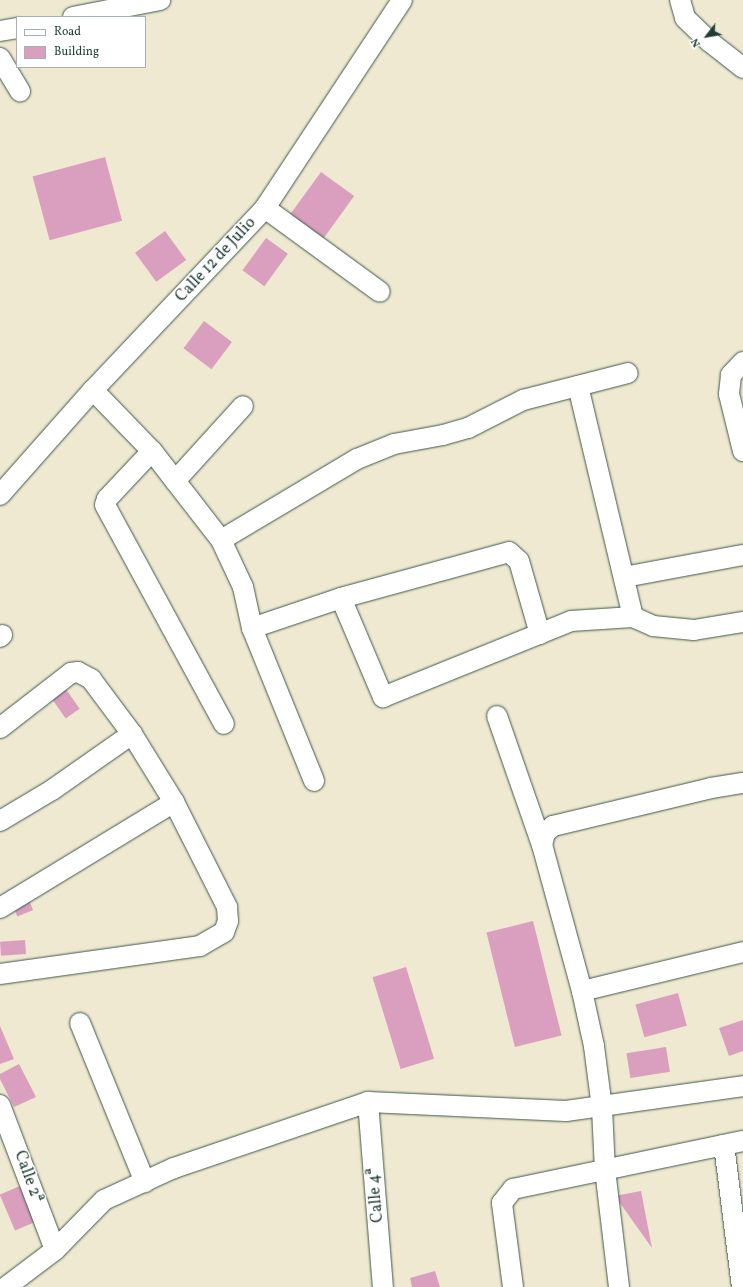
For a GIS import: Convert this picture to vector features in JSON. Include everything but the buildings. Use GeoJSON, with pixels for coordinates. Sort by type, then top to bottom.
{"type":"FeatureCollection","features":[{"type":"Feature","properties":{"kind":"street","name":"Calle 12 de Julio"},"geometry":{"type":"LineString","coordinates":[[0,495],[93,390],[265,208],[402,0]]}},
{"type":"Feature","properties":{"kind":"street"},"geometry":{"type":"LineString","coordinates":[[680,0],[685,18],[710,42],[743,68]]}},
{"type":"Feature","properties":{"kind":"street"},"geometry":{"type":"LineString","coordinates":[[78,16],[151,1]]}},
{"type":"Feature","properties":{"kind":"street"},"geometry":{"type":"LineString","coordinates":[[0,31],[16,28]]}},
{"type":"Feature","properties":{"kind":"street"},"geometry":{"type":"LineString","coordinates":[[0,58],[20,91]]}},
{"type":"Feature","properties":{"kind":"street"},"geometry":{"type":"LineString","coordinates":[[265,208],[380,292]]}},
{"type":"Feature","properties":{"kind":"street"},"geometry":{"type":"LineString","coordinates":[[743,362],[731,375],[728,394],[743,451]]}},
{"type":"Feature","properties":{"kind":"street"},"geometry":{"type":"LineString","coordinates":[[222,540],[357,459],[394,444],[443,436],[468,428],[523,400],[628,373]]}},
{"type":"Feature","properties":{"kind":"street"},"geometry":{"type":"LineString","coordinates":[[578,386],[633,617]]}},
{"type":"Feature","properties":{"kind":"street"},"geometry":{"type":"LineString","coordinates":[[93,390],[152,451],[222,540],[244,587],[252,628],[314,781]]}},
{"type":"Feature","properties":{"kind":"street"},"geometry":{"type":"LineString","coordinates":[[175,481],[244,406]]}},
{"type":"Feature","properties":{"kind":"street"},"geometry":{"type":"LineString","coordinates":[[152,451],[107,499],[105,505],[224,724]]}},
{"type":"Feature","properties":{"kind":"street"},"geometry":{"type":"LineString","coordinates":[[252,628],[341,598],[509,552],[519,561],[540,634]]}},
{"type":"Feature","properties":{"kind":"street"},"geometry":{"type":"LineString","coordinates":[[624,577],[743,555]]}},
{"type":"Feature","properties":{"kind":"street"},"geometry":{"type":"LineString","coordinates":[[341,598],[384,697],[571,621],[633,617],[653,626],[694,630],[743,622]]}},
{"type":"Feature","properties":{"kind":"street"},"geometry":{"type":"LineString","coordinates":[[0,728],[64,676],[78,672],[91,679],[132,734],[174,802],[227,907],[228,921],[224,932],[200,946],[0,974]]}},
{"type":"Feature","properties":{"kind":"street"},"geometry":{"type":"LineString","coordinates":[[497,716],[542,845],[582,991],[594,1046],[602,1108],[605,1170],[619,1287]]}},
{"type":"Feature","properties":{"kind":"street"},"geometry":{"type":"LineString","coordinates":[[0,821],[52,790],[132,734]]}},
{"type":"Feature","properties":{"kind":"street"},"geometry":{"type":"LineString","coordinates":[[542,845],[545,833],[553,826],[711,788],[743,783]]}},
{"type":"Feature","properties":{"kind":"street"},"geometry":{"type":"LineString","coordinates":[[0,908],[174,802]]}},
{"type":"Feature","properties":{"kind":"street"},"geometry":{"type":"LineString","coordinates":[[582,991],[743,952]]}},
{"type":"Feature","properties":{"kind":"street"},"geometry":{"type":"LineString","coordinates":[[80,1024],[145,1182]]}},
{"type":"Feature","properties":{"kind":"street"},"geometry":{"type":"LineString","coordinates":[[6,1287],[55,1250],[104,1200],[174,1168],[368,1102],[566,1111],[602,1108],[743,1086]]}},
{"type":"Feature","properties":{"kind":"street","name":"Calle 4ª"},"geometry":{"type":"LineString","coordinates":[[368,1102],[383,1287]]}},
{"type":"Feature","properties":{"kind":"street","name":"Calle 2ª"},"geometry":{"type":"LineString","coordinates":[[0,1105],[55,1250]]}},
{"type":"Feature","properties":{"kind":"street"},"geometry":{"type":"LineString","coordinates":[[513,1287],[502,1203],[513,1189],[734,1143],[742,1287]]}}]}
